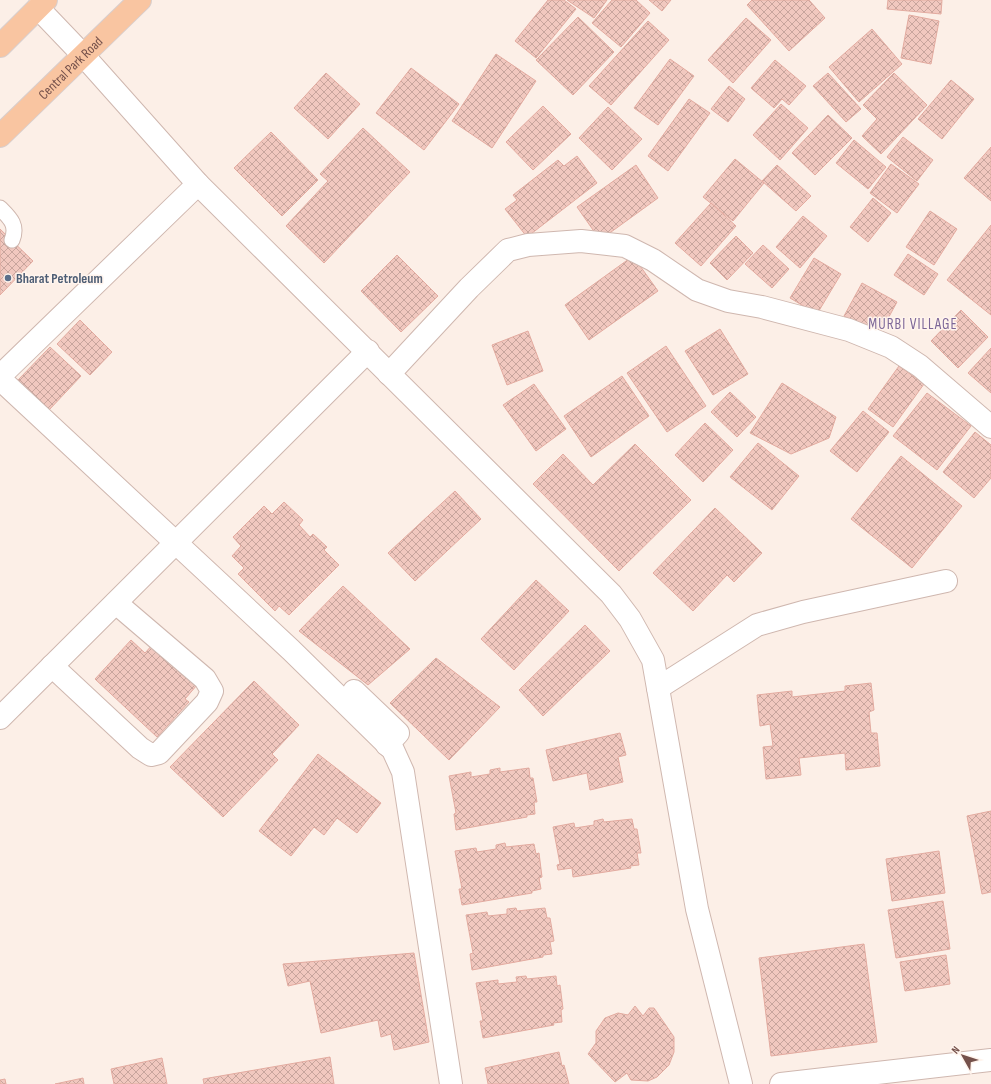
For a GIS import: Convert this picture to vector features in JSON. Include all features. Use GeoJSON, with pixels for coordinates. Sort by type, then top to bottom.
{"type":"FeatureCollection","features":[{"type":"Feature","properties":{"kind":"main road","name":"Central Park Road"},"geometry":{"type":"LineString","coordinates":[[0,136],[140,0]]}},
{"type":"Feature","properties":{"kind":"main road"},"geometry":{"type":"LineString","coordinates":[[0,46],[42,4]]}},
{"type":"Feature","properties":{"kind":"street"},"geometry":{"type":"LineString","coordinates":[[42,4],[83,55],[198,184],[368,351],[389,374],[611,594],[630,619],[653,660],[697,909],[741,1084]]}},
{"type":"Feature","properties":{"kind":"street"},"geometry":{"type":"LineString","coordinates":[[198,184],[0,378],[176,544],[292,650],[393,750],[402,772],[451,1084]]}},
{"type":"Feature","properties":{"kind":"street"},"geometry":{"type":"LineString","coordinates":[[389,374],[469,288],[508,250],[528,245],[581,241],[625,246],[653,260],[697,290],[728,301],[762,307],[849,330],[891,347],[920,366],[991,427]]}},
{"type":"Feature","properties":{"kind":"street"},"geometry":{"type":"LineString","coordinates":[[0,718],[368,351]]}},
{"type":"Feature","properties":{"kind":"street"},"geometry":{"type":"LineString","coordinates":[[658,688],[757,625],[803,612],[946,581]]}},
{"type":"Feature","properties":{"kind":"street"},"geometry":{"type":"LineString","coordinates":[[52,666],[140,748],[151,755],[159,753],[207,702],[212,691],[205,679],[116,603]]}},
{"type":"Feature","properties":{"kind":"street"},"geometry":{"type":"LineString","coordinates":[[781,1084],[870,1079],[991,1060]]}},
{"type":"Feature","properties":{"kind":"lane"},"geometry":{"type":"LineString","coordinates":[[0,208],[11,219],[14,225],[15,234],[12,240]]}},
{"type":"Feature","properties":{"kind":"building"},"geometry":{"type":"Polygon","coordinates":[[[548,0],[564,0],[576,9],[536,58],[515,41],[548,0]]]}},
{"type":"Feature","properties":{"kind":"building"},"geometry":{"type":"Polygon","coordinates":[[[567,0],[607,0],[594,18],[567,0]]]}},
{"type":"Feature","properties":{"kind":"building"},"geometry":{"type":"Polygon","coordinates":[[[612,0],[636,0],[650,13],[621,47],[592,23],[612,0]]]}},
{"type":"Feature","properties":{"kind":"building"},"geometry":{"type":"Polygon","coordinates":[[[649,0],[671,0],[662,11],[649,0]]]}},
{"type":"Feature","properties":{"kind":"building"},"geometry":{"type":"Polygon","coordinates":[[[752,0],[809,0],[825,18],[789,51],[747,5],[752,0]]]}},
{"type":"Feature","properties":{"kind":"building"},"geometry":{"type":"Polygon","coordinates":[[[888,0],[942,0],[941,14],[887,9],[888,0]]]}},
{"type":"Feature","properties":{"kind":"building"},"geometry":{"type":"Polygon","coordinates":[[[909,15],[939,21],[931,64],[901,58],[909,15]]]}},
{"type":"Feature","properties":{"kind":"building"},"geometry":{"type":"Polygon","coordinates":[[[578,17],[614,52],[573,95],[536,60],[578,17]]]}},
{"type":"Feature","properties":{"kind":"building"},"geometry":{"type":"Polygon","coordinates":[[[746,18],[771,40],[733,83],[708,60],[746,18]]]}},
{"type":"Feature","properties":{"kind":"building"},"geometry":{"type":"Polygon","coordinates":[[[648,21],[669,40],[611,105],[589,86],[648,21]]]}},
{"type":"Feature","properties":{"kind":"building"},"geometry":{"type":"Polygon","coordinates":[[[872,29],[902,64],[859,102],[829,67],[872,29]]]}},
{"type":"Feature","properties":{"kind":"building"},"geometry":{"type":"Polygon","coordinates":[[[496,54],[536,81],[492,148],[452,121],[496,54]]]}},
{"type":"Feature","properties":{"kind":"building"},"geometry":{"type":"Polygon","coordinates":[[[670,59],[694,76],[658,125],[634,108],[670,59]]]}},
{"type":"Feature","properties":{"kind":"building"},"geometry":{"type":"Polygon","coordinates":[[[775,60],[806,86],[789,105],[782,99],[774,108],[751,88],[775,60]]]}},
{"type":"Feature","properties":{"kind":"building"},"geometry":{"type":"Polygon","coordinates":[[[411,68],[459,104],[424,150],[376,113],[411,68]]]}},
{"type":"Feature","properties":{"kind":"building"},"geometry":{"type":"Polygon","coordinates":[[[326,73],[360,104],[328,139],[294,108],[326,73]]]}},
{"type":"Feature","properties":{"kind":"building"},"geometry":{"type":"Polygon","coordinates":[[[828,73],[861,109],[846,122],[813,86],[828,73]]]}},
{"type":"Feature","properties":{"kind":"building"},"geometry":{"type":"Polygon","coordinates":[[[894,73],[927,105],[881,154],[862,136],[877,119],[863,105],[894,73]]]}},
{"type":"Feature","properties":{"kind":"building"},"geometry":{"type":"Polygon","coordinates":[[[951,80],[974,99],[942,139],[918,119],[951,80]]]}},
{"type":"Feature","properties":{"kind":"building"},"geometry":{"type":"Polygon","coordinates":[[[729,86],[745,99],[728,122],[711,109],[729,86]]]}},
{"type":"Feature","properties":{"kind":"building"},"geometry":{"type":"Polygon","coordinates":[[[689,99],[710,113],[668,171],[648,156],[689,99]]]}},
{"type":"Feature","properties":{"kind":"building"},"geometry":{"type":"Polygon","coordinates":[[[781,104],[808,128],[780,160],[753,135],[781,104]]]}},
{"type":"Feature","properties":{"kind":"building"},"geometry":{"type":"Polygon","coordinates":[[[543,106],[571,134],[533,170],[506,142],[543,106]]]}},
{"type":"Feature","properties":{"kind":"building"},"geometry":{"type":"Polygon","coordinates":[[[608,107],[642,139],[612,170],[579,138],[608,107]]]}},
{"type":"Feature","properties":{"kind":"building"},"geometry":{"type":"Polygon","coordinates":[[[828,115],[852,138],[815,175],[792,153],[828,115]]]}},
{"type":"Feature","properties":{"kind":"building"},"geometry":{"type":"Polygon","coordinates":[[[363,128],[410,172],[324,263],[286,226],[328,181],[320,174],[363,128]]]}},
{"type":"Feature","properties":{"kind":"building"},"geometry":{"type":"Polygon","coordinates":[[[271,132],[318,180],[282,216],[234,168],[271,132]]]}},
{"type":"Feature","properties":{"kind":"building"},"geometry":{"type":"Polygon","coordinates":[[[903,137],[933,160],[917,181],[887,157],[903,137]]]}},
{"type":"Feature","properties":{"kind":"building"},"geometry":{"type":"Polygon","coordinates":[[[854,140],[886,167],[868,189],[836,163],[854,140]]]}},
{"type":"Feature","properties":{"kind":"building"},"geometry":{"type":"Polygon","coordinates":[[[991,147],[991,201],[964,178],[991,147]]]}},
{"type":"Feature","properties":{"kind":"building"},"geometry":{"type":"Polygon","coordinates":[[[577,156],[597,183],[527,237],[505,209],[517,200],[513,195],[558,160],[564,166],[577,156]]]}},
{"type":"Feature","properties":{"kind":"building"},"geometry":{"type":"Polygon","coordinates":[[[735,159],[764,183],[733,221],[703,197],[735,159]]]}},
{"type":"Feature","properties":{"kind":"building"},"geometry":{"type":"Polygon","coordinates":[[[891,164],[919,184],[897,213],[870,193],[891,164]]]}},
{"type":"Feature","properties":{"kind":"building"},"geometry":{"type":"Polygon","coordinates":[[[636,165],[658,198],[600,240],[577,207],[636,165]]]}},
{"type":"Feature","properties":{"kind":"building"},"geometry":{"type":"Polygon","coordinates":[[[777,165],[811,196],[796,211],[762,181],[777,165]]]}},
{"type":"Feature","properties":{"kind":"building"},"geometry":{"type":"Polygon","coordinates":[[[873,198],[891,213],[868,242],[850,227],[873,198]]]}},
{"type":"Feature","properties":{"kind":"building"},"geometry":{"type":"Polygon","coordinates":[[[711,203],[736,226],[701,266],[675,243],[711,203]]]}},
{"type":"Feature","properties":{"kind":"building"},"geometry":{"type":"Polygon","coordinates":[[[930,211],[957,229],[934,265],[906,247],[930,211]]]}},
{"type":"Feature","properties":{"kind":"building"},"geometry":{"type":"Polygon","coordinates":[[[803,216],[827,236],[800,268],[776,247],[803,216]]]}},
{"type":"Feature","properties":{"kind":"building"},"geometry":{"type":"Polygon","coordinates":[[[991,225],[991,315],[947,280],[991,225]]]}},
{"type":"Feature","properties":{"kind":"building","name":"Bharat Petroleum"},"geometry":{"type":"Polygon","coordinates":[[[0,229],[33,261],[0,295],[0,229]]]}},
{"type":"Feature","properties":{"kind":"building"},"geometry":{"type":"Polygon","coordinates":[[[736,236],[753,253],[727,280],[710,263],[736,236]]]}},
{"type":"Feature","properties":{"kind":"building"},"geometry":{"type":"Polygon","coordinates":[[[763,245],[789,269],[772,288],[745,264],[763,245]]]}},
{"type":"Feature","properties":{"kind":"building"},"geometry":{"type":"Polygon","coordinates":[[[908,254],[938,274],[924,295],[894,275],[908,254]]]}},
{"type":"Feature","properties":{"kind":"building"},"geometry":{"type":"Polygon","coordinates":[[[397,255],[438,296],[401,332],[361,291],[397,255]]]}},
{"type":"Feature","properties":{"kind":"building"},"geometry":{"type":"Polygon","coordinates":[[[633,256],[658,291],[589,340],[565,305],[633,256]]]}},
{"type":"Feature","properties":{"kind":"building"},"geometry":{"type":"Polygon","coordinates":[[[814,258],[841,274],[817,314],[790,298],[814,258]]]}},
{"type":"Feature","properties":{"kind":"building"},"geometry":{"type":"Polygon","coordinates":[[[862,283],[897,302],[879,335],[844,316],[862,283]]]}},
{"type":"Feature","properties":{"kind":"building"},"geometry":{"type":"Polygon","coordinates":[[[961,310],[988,337],[958,368],[931,341],[961,310]]]}},
{"type":"Feature","properties":{"kind":"building"},"geometry":{"type":"Polygon","coordinates":[[[80,320],[112,352],[90,375],[57,344],[80,320]]]}},
{"type":"Feature","properties":{"kind":"building"},"geometry":{"type":"Polygon","coordinates":[[[720,329],[748,374],[713,395],[685,351],[720,329]]]}},
{"type":"Feature","properties":{"kind":"building"},"geometry":{"type":"Polygon","coordinates":[[[528,331],[543,371],[507,385],[492,345],[528,331]]]}},
{"type":"Feature","properties":{"kind":"building"},"geometry":{"type":"Polygon","coordinates":[[[666,346],[706,406],[667,432],[627,373],[666,346]]]}},
{"type":"Feature","properties":{"kind":"building"},"geometry":{"type":"Polygon","coordinates":[[[50,347],[81,376],[49,410],[18,380],[50,347]]]}},
{"type":"Feature","properties":{"kind":"building"},"geometry":{"type":"Polygon","coordinates":[[[991,348],[991,393],[968,373],[991,348]]]}},
{"type":"Feature","properties":{"kind":"building"},"geometry":{"type":"Polygon","coordinates":[[[899,366],[924,384],[893,427],[868,409],[899,366]]]}},
{"type":"Feature","properties":{"kind":"building"},"geometry":{"type":"Polygon","coordinates":[[[622,376],[649,416],[591,457],[564,416],[622,376]]]}},
{"type":"Feature","properties":{"kind":"building"},"geometry":{"type":"Polygon","coordinates":[[[782,383],[836,417],[829,438],[791,454],[750,433],[782,383]]]}},
{"type":"Feature","properties":{"kind":"building"},"geometry":{"type":"Polygon","coordinates":[[[534,384],[566,429],[536,451],[503,405],[534,384]]]}},
{"type":"Feature","properties":{"kind":"building"},"geometry":{"type":"Polygon","coordinates":[[[730,392],[756,417],[737,437],[711,412],[730,392]]]}},
{"type":"Feature","properties":{"kind":"building"},"geometry":{"type":"Polygon","coordinates":[[[927,393],[971,426],[937,470],[893,436],[927,393]]]}},
{"type":"Feature","properties":{"kind":"building"},"geometry":{"type":"Polygon","coordinates":[[[863,411],[889,432],[857,472],[830,451],[863,411]]]}},
{"type":"Feature","properties":{"kind":"building"},"geometry":{"type":"Polygon","coordinates":[[[705,423],[733,450],[703,482],[675,455],[705,423]]]}},
{"type":"Feature","properties":{"kind":"building"},"geometry":{"type":"Polygon","coordinates":[[[975,432],[991,445],[991,478],[974,498],[943,472],[975,432]]]}},
{"type":"Feature","properties":{"kind":"building"},"geometry":{"type":"Polygon","coordinates":[[[758,443],[799,476],[772,510],[730,477],[758,443]]]}},
{"type":"Feature","properties":{"kind":"building"},"geometry":{"type":"Polygon","coordinates":[[[635,444],[691,500],[619,571],[533,484],[563,454],[593,485],[635,444]]]}},
{"type":"Feature","properties":{"kind":"building"},"geometry":{"type":"Polygon","coordinates":[[[901,456],[962,506],[912,568],[851,519],[901,456]]]}},
{"type":"Feature","properties":{"kind":"building"},"geometry":{"type":"Polygon","coordinates":[[[455,491],[481,519],[415,581],[388,553],[455,491]]]}},
{"type":"Feature","properties":{"kind":"building"},"geometry":{"type":"Polygon","coordinates":[[[284,502],[303,520],[299,525],[310,537],[313,534],[327,547],[324,550],[339,565],[289,615],[279,606],[275,611],[238,574],[244,568],[232,556],[241,546],[233,537],[264,506],[272,514],[284,502]]]}},
{"type":"Feature","properties":{"kind":"building"},"geometry":{"type":"Polygon","coordinates":[[[715,508],[762,553],[734,582],[727,575],[693,611],[653,573],[715,508]]]}},
{"type":"Feature","properties":{"kind":"building"},"geometry":{"type":"Polygon","coordinates":[[[536,580],[569,611],[514,670],[481,639],[536,580]]]}},
{"type":"Feature","properties":{"kind":"building"},"geometry":{"type":"Polygon","coordinates":[[[343,586],[410,649],[368,685],[299,631],[343,586]]]}},
{"type":"Feature","properties":{"kind":"building"},"geometry":{"type":"Polygon","coordinates":[[[585,625],[610,651],[543,716],[519,690],[585,625]]]}},
{"type":"Feature","properties":{"kind":"building"},"geometry":{"type":"Polygon","coordinates":[[[131,640],[145,653],[153,644],[197,685],[185,699],[189,702],[157,737],[95,679],[131,640]]]}},
{"type":"Feature","properties":{"kind":"building"},"geometry":{"type":"Polygon","coordinates":[[[436,658],[500,707],[449,760],[390,703],[436,658]]]}},
{"type":"Feature","properties":{"kind":"building"},"geometry":{"type":"Polygon","coordinates":[[[254,681],[299,725],[272,754],[278,760],[223,817],[170,767],[254,681]]]}},
{"type":"Feature","properties":{"kind":"building"},"geometry":{"type":"Polygon","coordinates":[[[871,683],[874,710],[869,712],[871,733],[877,733],[880,766],[846,770],[845,753],[799,758],[801,775],[766,779],[763,747],[773,746],[770,724],[760,726],[757,695],[792,691],[792,697],[845,691],[845,686],[871,683]]]}},
{"type":"Feature","properties":{"kind":"building"},"geometry":{"type":"Polygon","coordinates":[[[620,733],[626,755],[618,757],[623,782],[590,790],[587,773],[553,781],[546,750],[620,733]]]}},
{"type":"Feature","properties":{"kind":"building"},"geometry":{"type":"Polygon","coordinates":[[[318,754],[381,803],[357,833],[337,818],[324,835],[314,827],[291,856],[259,831],[318,754]]]}},
{"type":"Feature","properties":{"kind":"building"},"geometry":{"type":"Polygon","coordinates":[[[500,768],[500,772],[529,768],[530,778],[533,778],[537,802],[534,802],[535,814],[527,815],[527,817],[456,830],[454,814],[456,813],[449,776],[471,772],[471,777],[490,774],[490,770],[500,768]]]}},
{"type":"Feature","properties":{"kind":"building"},"geometry":{"type":"Polygon","coordinates":[[[991,811],[991,892],[982,894],[967,816],[991,811]]]}},
{"type":"Feature","properties":{"kind":"building"},"geometry":{"type":"Polygon","coordinates":[[[603,819],[604,822],[632,819],[634,829],[637,829],[641,853],[637,853],[639,865],[630,866],[631,868],[573,877],[572,868],[558,870],[557,865],[560,864],[553,827],[574,823],[575,828],[594,825],[594,821],[603,819]]]}},
{"type":"Feature","properties":{"kind":"building"},"geometry":{"type":"Polygon","coordinates":[[[505,843],[506,847],[534,844],[536,854],[539,853],[542,877],[539,878],[541,889],[532,891],[532,893],[462,905],[459,889],[462,889],[455,851],[476,848],[477,852],[496,849],[496,845],[505,843]]]}},
{"type":"Feature","properties":{"kind":"building"},"geometry":{"type":"Polygon","coordinates":[[[939,851],[945,893],[892,901],[886,859],[939,851]]]}},
{"type":"Feature","properties":{"kind":"building"},"geometry":{"type":"Polygon","coordinates":[[[943,901],[950,949],[896,958],[888,910],[943,901]]]}},
{"type":"Feature","properties":{"kind":"building"},"geometry":{"type":"Polygon","coordinates":[[[516,908],[517,911],[545,908],[547,918],[550,918],[554,941],[550,942],[552,954],[472,970],[470,954],[473,953],[466,915],[487,912],[488,916],[507,914],[507,909],[516,908]]]}},
{"type":"Feature","properties":{"kind":"building"},"geometry":{"type":"Polygon","coordinates":[[[864,944],[877,1042],[771,1056],[759,958],[864,944]]]}},
{"type":"Feature","properties":{"kind":"building"},"geometry":{"type":"Polygon","coordinates":[[[414,953],[429,1042],[394,1050],[391,1034],[381,1037],[378,1020],[321,1033],[310,981],[288,986],[283,964],[414,953]]]}},
{"type":"Feature","properties":{"kind":"building"},"geometry":{"type":"Polygon","coordinates":[[[946,955],[950,984],[905,991],[900,962],[946,955]]]}},
{"type":"Feature","properties":{"kind":"building"},"geometry":{"type":"Polygon","coordinates":[[[526,976],[527,979],[556,976],[557,986],[560,985],[563,1009],[561,1010],[562,1022],[553,1023],[554,1025],[483,1038],[480,1021],[483,1021],[476,983],[498,980],[498,984],[517,982],[516,977],[526,976]]]}},
{"type":"Feature","properties":{"kind":"building"},"geometry":{"type":"Polygon","coordinates":[[[635,1006],[643,1016],[649,1008],[654,1008],[674,1037],[674,1052],[669,1065],[657,1077],[648,1081],[631,1080],[627,1073],[615,1082],[588,1054],[596,1043],[596,1031],[605,1018],[618,1013],[628,1015],[635,1006]]]}},
{"type":"Feature","properties":{"kind":"building"},"geometry":{"type":"Polygon","coordinates":[[[559,1052],[562,1066],[564,1065],[569,1084],[488,1084],[485,1068],[559,1052]]]}},
{"type":"Feature","properties":{"kind":"building"},"geometry":{"type":"Polygon","coordinates":[[[330,1057],[334,1084],[204,1084],[203,1079],[330,1057]]]}},
{"type":"Feature","properties":{"kind":"building"},"geometry":{"type":"Polygon","coordinates":[[[162,1058],[167,1084],[114,1084],[111,1069],[162,1058]]]}},
{"type":"Feature","properties":{"kind":"building"},"geometry":{"type":"Polygon","coordinates":[[[83,1078],[84,1084],[55,1084],[83,1078]]]}},
{"type":"Feature","properties":{"kind":"building"},"geometry":{"type":"Polygon","coordinates":[[[5,1079],[6,1084],[0,1084],[0,1080],[5,1079]]]}},
{"type":"Feature","properties":{"kind":"place","name":"Bharat Petroleum"},"geometry":{"type":"Point","coordinates":[8,278]}},
{"type":"Feature","properties":{"kind":"district","name":"MURBI VILLAGE"},"geometry":{"type":"Point","coordinates":[913,324]}}]}
